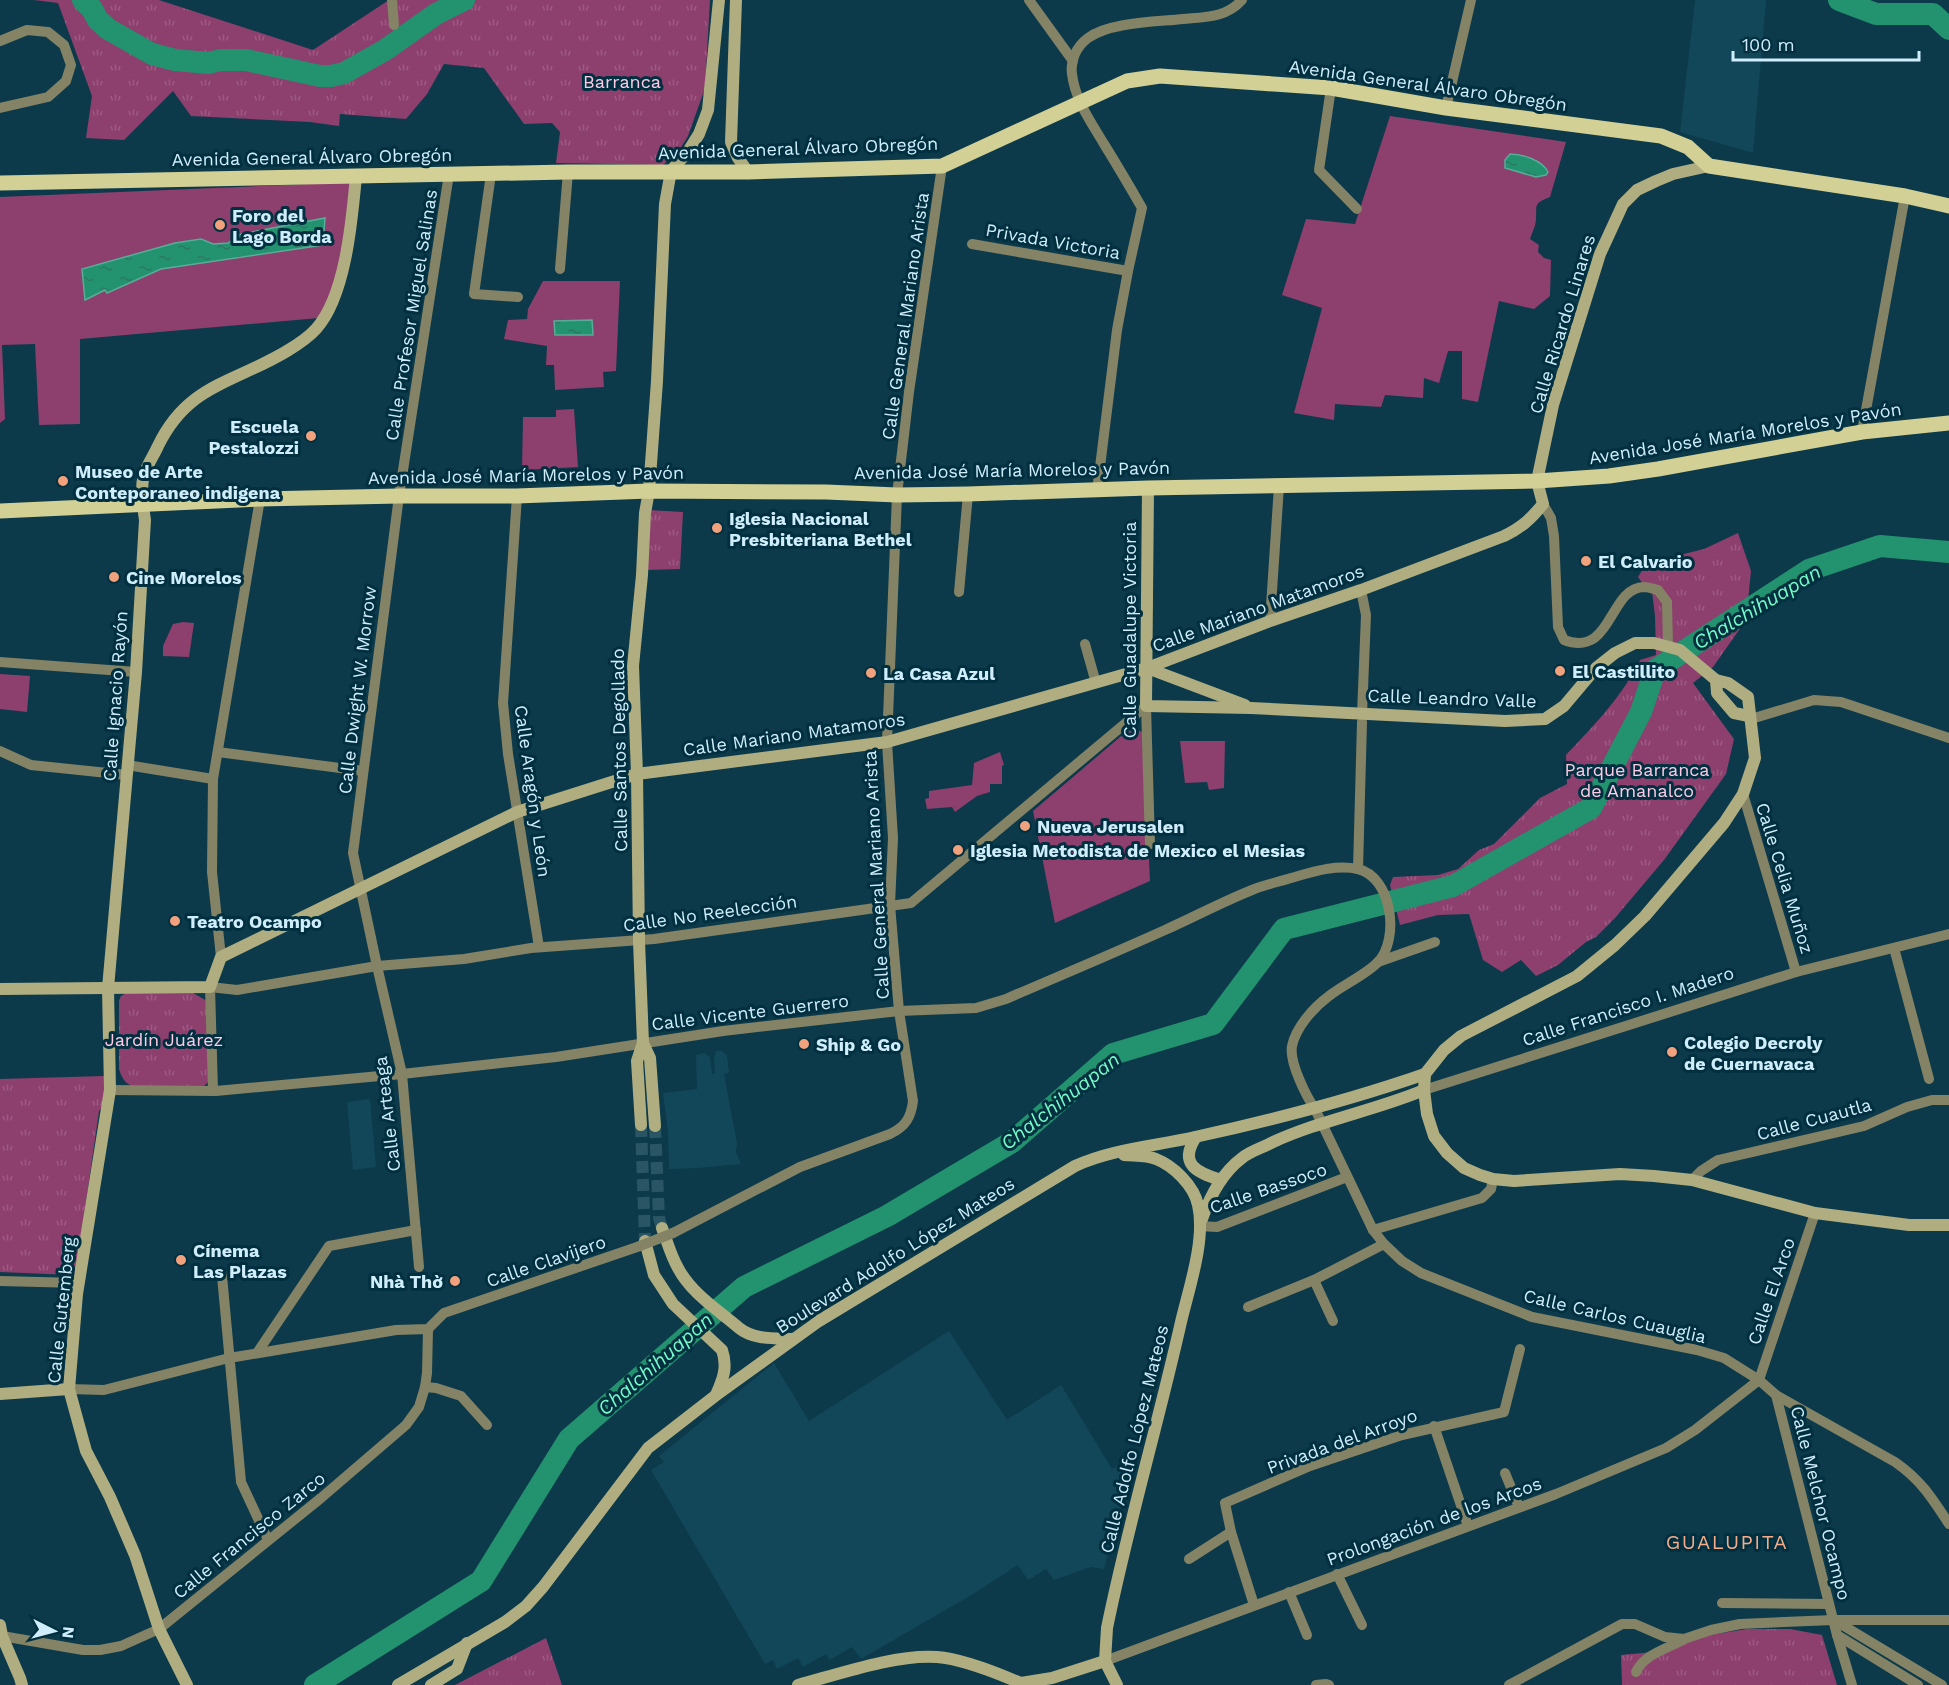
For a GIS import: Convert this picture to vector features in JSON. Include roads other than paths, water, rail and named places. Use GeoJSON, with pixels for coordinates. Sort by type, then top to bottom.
{"type":"FeatureCollection","features":[{"type":"Feature","properties":{"kind":"main road","name":"Avenida General Álvaro Obregón"},"geometry":{"type":"LineString","coordinates":[[0,183],[568,172],[748,172],[942,166],[1127,81],[1160,76],[1331,88],[1446,108],[1661,136],[1688,147],[1709,166]]}},
{"type":"Feature","properties":{"kind":"main road"},"geometry":{"type":"LineString","coordinates":[[1709,166],[1905,196],[1949,206]]}},
{"type":"Feature","properties":{"kind":"main road","name":"Avenida José María Morelos y Pavón"},"geometry":{"type":"LineString","coordinates":[[0,512],[260,499],[399,496],[518,496],[649,491],[826,492],[897,495],[1537,481],[1609,476],[1862,432],[1949,423]]}},
{"type":"Feature","properties":{"kind":"street"},"geometry":{"type":"LineString","coordinates":[[392,0],[394,25]]}},
{"type":"Feature","properties":{"kind":"street"},"geometry":{"type":"LineString","coordinates":[[670,171],[689,150],[708,110],[719,0]]}},
{"type":"Feature","properties":{"kind":"street"},"geometry":{"type":"LineString","coordinates":[[736,0],[731,142],[748,172]]}},
{"type":"Feature","properties":{"kind":"street"},"geometry":{"type":"LineString","coordinates":[[1029,0],[1072,61]]}},
{"type":"Feature","properties":{"kind":"street"},"geometry":{"type":"LineString","coordinates":[[1097,491],[1118,330],[1142,208],[1079,102],[1072,74],[1072,61],[1079,46],[1099,32],[1149,22],[1215,16],[1234,9],[1242,0]]}},
{"type":"Feature","properties":{"kind":"street"},"geometry":{"type":"LineString","coordinates":[[1446,108],[1471,0]]}},
{"type":"Feature","properties":{"kind":"street"},"geometry":{"type":"LineString","coordinates":[[0,40],[27,30],[48,32],[64,45],[70,65],[66,81],[48,97],[0,108]]}},
{"type":"Feature","properties":{"kind":"street"},"geometry":{"type":"LineString","coordinates":[[1331,88],[1319,170],[1357,209]]}},
{"type":"Feature","properties":{"kind":"street","name":"Calle General Mariano Arista"},"geometry":{"type":"LineString","coordinates":[[899,1011],[890,905],[893,838],[887,742],[897,495],[909,392],[942,166]]}},
{"type":"Feature","properties":{"kind":"street","name":"Calle Ricardo Linares"},"geometry":{"type":"LineString","coordinates":[[1537,481],[1553,405],[1597,264],[1623,204],[1637,190],[1656,181],[1673,174],[1709,166]]}},
{"type":"Feature","properties":{"kind":"street","name":"Calle Santos Degollado"},"geometry":{"type":"LineString","coordinates":[[641,1125],[637,1061],[643,1043],[633,666],[642,575],[645,513],[649,491],[660,331],[665,204],[670,171]]}},
{"type":"Feature","properties":{"kind":"street"},"geometry":{"type":"LineString","coordinates":[[560,269],[568,172]]}},
{"type":"Feature","properties":{"kind":"street","name":"Calle Profesor Miguel Salinas"},"geometry":{"type":"LineString","coordinates":[[399,496],[449,174]]}},
{"type":"Feature","properties":{"kind":"street"},"geometry":{"type":"LineString","coordinates":[[491,174],[474,294],[518,297]]}},
{"type":"Feature","properties":{"kind":"street","name":"Calle Ignacio Rayón"},"geometry":{"type":"LineString","coordinates":[[108,988],[136,672],[145,520],[142,497],[144,475],[160,441],[182,410],[199,395],[271,360],[298,344],[317,329],[332,305],[343,266],[356,176]]}},
{"type":"Feature","properties":{"kind":"street"},"geometry":{"type":"LineString","coordinates":[[1862,432],[1905,196]]}},
{"type":"Feature","properties":{"kind":"street","name":"Privada Victoria"},"geometry":{"type":"LineString","coordinates":[[972,244],[1128,271]]}},
{"type":"Feature","properties":{"kind":"street"},"geometry":{"type":"LineString","coordinates":[[1315,1109],[1425,1074],[1444,1050],[1461,1036],[1576,976],[1615,945],[1645,916],[1724,823],[1743,794],[1755,758],[1748,698],[1728,683],[1714,679],[1674,648],[1667,602],[1658,590],[1642,587],[1631,591],[1598,636],[1587,643],[1574,644],[1564,640],[1558,627],[1554,536],[1551,518],[1543,504],[1537,481]]}},
{"type":"Feature","properties":{"kind":"street"},"geometry":{"type":"LineString","coordinates":[[1270,621],[1279,486]]}},
{"type":"Feature","properties":{"kind":"street","name":"Calle Guadalupe Victoria"},"geometry":{"type":"LineString","coordinates":[[1148,488],[1146,706],[1150,844]]}},
{"type":"Feature","properties":{"kind":"street"},"geometry":{"type":"LineString","coordinates":[[959,592],[968,494]]}},
{"type":"Feature","properties":{"kind":"street","name":"Calle Dwight W. Morrow"},"geometry":{"type":"LineString","coordinates":[[360,889],[353,853],[399,496]]}},
{"type":"Feature","properties":{"kind":"street","name":"Calle Aragón y León"},"geometry":{"type":"LineString","coordinates":[[518,496],[503,703],[508,754],[539,947]]}},
{"type":"Feature","properties":{"kind":"street"},"geometry":{"type":"LineString","coordinates":[[213,1091],[210,987],[221,957],[212,872],[213,779],[260,499]]}},
{"type":"Feature","properties":{"kind":"street","name":"Calle Mariano Matamoros"},"geometry":{"type":"LineString","coordinates":[[221,957],[517,812],[637,774],[887,742],[1147,668],[1504,536],[1520,528],[1543,504]]}},
{"type":"Feature","properties":{"kind":"street"},"geometry":{"type":"LineString","coordinates":[[1358,869],[1365,615],[1361,590]]}},
{"type":"Feature","properties":{"kind":"street","name":"Calle Leandro Valle"},"geometry":{"type":"LineString","coordinates":[[1146,706],[1251,708],[1362,718],[1505,721],[1545,719],[1564,706],[1596,668],[1615,653],[1635,643],[1654,642],[1674,648]]}},
{"type":"Feature","properties":{"kind":"street"},"geometry":{"type":"LineString","coordinates":[[1085,644],[1096,683]]}},
{"type":"Feature","properties":{"kind":"street"},"geometry":{"type":"LineString","coordinates":[[0,662],[136,672]]}},
{"type":"Feature","properties":{"kind":"street"},"geometry":{"type":"LineString","coordinates":[[1147,668],[1251,708]]}},
{"type":"Feature","properties":{"kind":"street"},"geometry":{"type":"LineString","coordinates":[[1714,679],[1717,693],[1734,712],[1750,717],[1814,700],[1841,702],[1949,738]]}},
{"type":"Feature","properties":{"kind":"street","name":"Calle No Reelección"},"geometry":{"type":"LineString","coordinates":[[210,987],[237,990],[377,966],[464,959],[539,947],[639,941],[911,903],[1146,706]]}},
{"type":"Feature","properties":{"kind":"street"},"geometry":{"type":"LineString","coordinates":[[0,751],[31,765],[127,770],[213,779]]}},
{"type":"Feature","properties":{"kind":"street"},"geometry":{"type":"LineString","coordinates":[[218,752],[363,771]]}},
{"type":"Feature","properties":{"kind":"street","name":"Calle Celia Muñoz"},"geometry":{"type":"LineString","coordinates":[[1743,794],[1796,972]]}},
{"type":"Feature","properties":{"kind":"street","name":"Calle Vicente Guerrero"},"geometry":{"type":"LineString","coordinates":[[110,1090],[213,1091],[402,1074],[556,1057],[723,1031],[899,1011],[976,1008],[1006,999],[1253,890],[1317,870],[1358,869],[1369,874]]}},
{"type":"Feature","properties":{"kind":"street","name":"Calle Carlos Cuauglia"},"geometry":{"type":"LineString","coordinates":[[1369,874],[1384,893],[1390,911],[1389,938],[1385,949],[1378,962],[1314,1008],[1292,1047],[1293,1060],[1310,1101],[1373,1230],[1384,1244],[1402,1261],[1421,1273],[1532,1317],[1697,1350],[1724,1358],[1759,1380],[1776,1395],[1913,1474],[1949,1524]]}},
{"type":"Feature","properties":{"kind":"street","name":"Calle Arteaga"},"geometry":{"type":"LineString","coordinates":[[360,889],[402,1074],[419,1267]]}},
{"type":"Feature","properties":{"kind":"street","name":"Calle Francisco I. Madero"},"geometry":{"type":"LineString","coordinates":[[1321,1123],[1796,972],[1949,934]]}},
{"type":"Feature","properties":{"kind":"street"},"geometry":{"type":"LineString","coordinates":[[1378,962],[1435,942]]}},
{"type":"Feature","properties":{"kind":"street"},"geometry":{"type":"LineString","coordinates":[[1894,948],[1929,1079]]}},
{"type":"Feature","properties":{"kind":"street"},"geometry":{"type":"LineString","coordinates":[[0,989],[210,987]]}},
{"type":"Feature","properties":{"kind":"street","name":"Calle Gutemberg"},"geometry":{"type":"LineString","coordinates":[[108,988],[110,1090],[79,1282],[69,1389],[86,1451],[110,1497],[135,1556],[159,1629],[187,1685]]}},
{"type":"Feature","properties":{"kind":"street","name":"Calle Clavijero"},"geometry":{"type":"LineString","coordinates":[[428,1329],[444,1313],[643,1243],[800,1167],[873,1142],[902,1128],[912,1111],[913,1101],[899,1011]]}},
{"type":"Feature","properties":{"kind":"street","name":"Calle Santos Degollado"},"geometry":{"type":"LineString","coordinates":[[643,1043],[650,1058],[655,1126]]}},
{"type":"Feature","properties":{"kind":"street"},"geometry":{"type":"LineString","coordinates":[[1425,1074],[1427,1114],[1434,1136],[1447,1153],[1464,1168],[1493,1179],[1514,1181],[1620,1174],[1654,1176],[1692,1180],[1815,1214],[1909,1225],[1949,1225]]}},
{"type":"Feature","properties":{"kind":"street","name":"Calle Cuautla"},"geometry":{"type":"LineString","coordinates":[[1692,1180],[1718,1160],[1864,1126],[1906,1107],[1932,1100],[1949,1100]]}},
{"type":"Feature","properties":{"kind":"street","name":"Boulevard Adolfo López Mateos"},"geometry":{"type":"LineString","coordinates":[[398,1685],[505,1622],[526,1606],[543,1587],[648,1448],[819,1321],[1091,1158],[1196,1137],[1315,1109]]}},
{"type":"Feature","properties":{"kind":"street","name":"Calle Adolfo López Mateos"},"geometry":{"type":"LineString","coordinates":[[1200,1226],[1208,1201],[1221,1180],[1243,1156],[1321,1123]]}},
{"type":"Feature","properties":{"kind":"street"},"geometry":{"type":"LineString","coordinates":[[1196,1137],[1188,1155],[1191,1165],[1198,1173],[1221,1180]]}},
{"type":"Feature","properties":{"kind":"street","name":"Calle Adolfo López Mateos"},"geometry":{"type":"LineString","coordinates":[[1105,1661],[1107,1628],[1171,1367],[1198,1248],[1200,1226],[1198,1203],[1182,1178],[1156,1159],[1111,1154]]}},
{"type":"Feature","properties":{"kind":"street","name":"Calle Bassoco"},"geometry":{"type":"LineString","coordinates":[[1200,1226],[1217,1227],[1347,1177]]}},
{"type":"Feature","properties":{"kind":"street"},"geometry":{"type":"LineString","coordinates":[[1373,1230],[1482,1198],[1491,1189],[1493,1179]]}},
{"type":"Feature","properties":{"kind":"street","name":"Calle El Arco"},"geometry":{"type":"LineString","coordinates":[[1759,1380],[1815,1214]]}},
{"type":"Feature","properties":{"kind":"street"},"geometry":{"type":"LineString","coordinates":[[257,1353],[329,1246],[416,1230]]}},
{"type":"Feature","properties":{"kind":"street"},"geometry":{"type":"LineString","coordinates":[[667,1230],[677,1268],[694,1290],[746,1334],[793,1339]]}},
{"type":"Feature","properties":{"kind":"street"},"geometry":{"type":"LineString","coordinates":[[643,1243],[654,1275],[673,1304],[722,1350],[726,1368],[715,1396]]}},
{"type":"Feature","properties":{"kind":"street"},"geometry":{"type":"LineString","coordinates":[[1248,1307],[1314,1280],[1384,1244]]}},
{"type":"Feature","properties":{"kind":"street"},"geometry":{"type":"LineString","coordinates":[[222,1276],[241,1482],[268,1540]]}},
{"type":"Feature","properties":{"kind":"street"},"geometry":{"type":"LineString","coordinates":[[1314,1280],[1333,1321]]}},
{"type":"Feature","properties":{"kind":"street"},"geometry":{"type":"LineString","coordinates":[[0,1281],[79,1282]]}},
{"type":"Feature","properties":{"kind":"street"},"geometry":{"type":"LineString","coordinates":[[0,1394],[69,1389],[104,1390],[229,1358],[396,1330],[428,1329]]}},
{"type":"Feature","properties":{"kind":"street","name":"Calle Francisco Zarco"},"geometry":{"type":"LineString","coordinates":[[1,1633],[83,1650],[100,1650],[121,1647],[159,1629],[321,1498],[405,1425],[419,1407],[425,1387],[428,1329]]}},
{"type":"Feature","properties":{"kind":"street","name":"Privada del Arroyo"},"geometry":{"type":"LineString","coordinates":[[1254,1605],[1225,1503],[1310,1466],[1402,1434],[1504,1412],[1520,1349]]}},
{"type":"Feature","properties":{"kind":"street","name":"Prolongación de los Arcos"},"geometry":{"type":"LineString","coordinates":[[1105,1661],[1556,1494],[1665,1448],[1695,1430],[1759,1380]]}},
{"type":"Feature","properties":{"kind":"street"},"geometry":{"type":"LineString","coordinates":[[425,1387],[461,1396],[487,1425]]}},
{"type":"Feature","properties":{"kind":"street","name":"Calle Melchor Ocampo"},"geometry":{"type":"LineString","coordinates":[[1776,1395],[1833,1620],[1852,1685]]}},
{"type":"Feature","properties":{"kind":"street","name":"Privada del Arroyo"},"geometry":{"type":"LineString","coordinates":[[1434,1426],[1468,1526]]}},
{"type":"Feature","properties":{"kind":"street"},"geometry":{"type":"LineString","coordinates":[[1505,1473],[1519,1508]]}},
{"type":"Feature","properties":{"kind":"street"},"geometry":{"type":"LineString","coordinates":[[1189,1559],[1232,1532]]}},
{"type":"Feature","properties":{"kind":"street"},"geometry":{"type":"LineString","coordinates":[[1337,1574],[1362,1625]]}},
{"type":"Feature","properties":{"kind":"street"},"geometry":{"type":"LineString","coordinates":[[1289,1592],[1307,1635]]}},
{"type":"Feature","properties":{"kind":"street"},"geometry":{"type":"LineString","coordinates":[[1722,1603],[1829,1604]]}},
{"type":"Feature","properties":{"kind":"street"},"geometry":{"type":"LineString","coordinates":[[1636,1672],[1640,1664],[1651,1655],[1672,1647],[1684,1639],[1711,1630],[1740,1624],[1833,1620]]}},
{"type":"Feature","properties":{"kind":"street","name":"Calle Melchor Ocampo"},"geometry":{"type":"LineString","coordinates":[[1833,1620],[1949,1620]]}},
{"type":"Feature","properties":{"kind":"street","name":"Calle Melchor Ocampo"},"geometry":{"type":"LineString","coordinates":[[1833,1620],[1942,1685]]}},
{"type":"Feature","properties":{"kind":"street"},"geometry":{"type":"LineString","coordinates":[[1509,1685],[1622,1624],[1635,1624],[1665,1636],[1684,1639]]}},
{"type":"Feature","properties":{"kind":"street"},"geometry":{"type":"LineString","coordinates":[[1,1633],[22,1685]]}},
{"type":"Feature","properties":{"kind":"street"},"geometry":{"type":"LineString","coordinates":[[1837,1635],[1918,1685]]}},
{"type":"Feature","properties":{"kind":"street"},"geometry":{"type":"LineString","coordinates":[[431,1685],[457,1669],[467,1644]]}},
{"type":"Feature","properties":{"kind":"street"},"geometry":{"type":"LineString","coordinates":[[798,1685],[904,1658],[939,1657],[971,1665],[1023,1684],[1052,1678],[1105,1661],[1117,1685]]}},
{"type":"Feature","properties":{"kind":"street"},"geometry":{"type":"LineString","coordinates":[[1316,1685],[1329,1685]]}},
{"type":"Feature","properties":{"kind":"water"},"geometry":{"type":"Polygon","coordinates":[[[1510,154],[1531,158],[1548,172],[1546,175],[1536,177],[1505,168],[1505,160],[1510,154]]]}},
{"type":"Feature","properties":{"kind":"water"},"geometry":{"type":"Polygon","coordinates":[[[325,218],[323,245],[161,269],[107,293],[105,290],[85,300],[82,269],[175,243],[201,239],[213,244],[228,243],[241,234],[325,218]]]}},
{"type":"Feature","properties":{"kind":"water"},"geometry":{"type":"Polygon","coordinates":[[[592,320],[593,335],[555,335],[554,321],[592,320]]]}},
{"type":"Feature","properties":{"kind":"waterway"},"geometry":{"type":"LineString","coordinates":[[83,0],[108,29],[152,54],[175,60],[209,63],[220,60],[246,60],[320,76],[344,73],[385,50],[436,14],[464,0]]}},
{"type":"Feature","properties":{"kind":"waterway"},"geometry":{"type":"LineString","coordinates":[[1839,0],[1876,14],[1933,14],[1949,29]]}},
{"type":"Feature","properties":{"kind":"waterway","name":"Chalchihuapan"},"geometry":{"type":"LineString","coordinates":[[315,1685],[481,1581],[569,1439],[744,1287],[887,1216],[1012,1142],[1113,1054],[1213,1024],[1284,929],[1453,886],[1591,808],[1641,712],[1655,670],[1809,570],[1880,546],[1949,552]]}},
{"type":"Feature","properties":{"kind":"tunnel"},"geometry":{"type":"LineString","coordinates":[[641,1125],[645,1241]]}},
{"type":"Feature","properties":{"kind":"tunnel"},"geometry":{"type":"LineString","coordinates":[[655,1126],[659,1218],[662,1228]]}},
{"type":"Feature","properties":{"kind":"place","name":"Foro del Lago Borda"},"geometry":{"type":"Point","coordinates":[220,225]}},
{"type":"Feature","properties":{"kind":"place","name":"Escuela Pestalozzi"},"geometry":{"type":"Point","coordinates":[311,436]}},
{"type":"Feature","properties":{"kind":"place","name":"Museo de Arte Conteporaneo indigena"},"geometry":{"type":"Point","coordinates":[63,481]}},
{"type":"Feature","properties":{"kind":"place","name":"Iglesia Nacional Presbiteriana Bethel"},"geometry":{"type":"Point","coordinates":[717,528]}},
{"type":"Feature","properties":{"kind":"place","name":"El Calvario"},"geometry":{"type":"Point","coordinates":[1586,561]}},
{"type":"Feature","properties":{"kind":"place","name":"Cine Morelos"},"geometry":{"type":"Point","coordinates":[114,577]}},
{"type":"Feature","properties":{"kind":"place","name":"El Castillito"},"geometry":{"type":"Point","coordinates":[1560,671]}},
{"type":"Feature","properties":{"kind":"place","name":"La Casa Azul"},"geometry":{"type":"Point","coordinates":[871,673]}},
{"type":"Feature","properties":{"kind":"place","name":"Nueva Jerusalen"},"geometry":{"type":"Point","coordinates":[1025,826]}},
{"type":"Feature","properties":{"kind":"place","name":"Iglesia Metodista de Mexico el Mesias"},"geometry":{"type":"Point","coordinates":[958,850]}},
{"type":"Feature","properties":{"kind":"place","name":"Teatro Ocampo"},"geometry":{"type":"Point","coordinates":[175,921]}},
{"type":"Feature","properties":{"kind":"place","name":"Ship & Go"},"geometry":{"type":"Point","coordinates":[804,1044]}},
{"type":"Feature","properties":{"kind":"place","name":"Colegio Decroly de Cuernavaca"},"geometry":{"type":"Point","coordinates":[1672,1052]}},
{"type":"Feature","properties":{"kind":"place","name":"Cínema Las Plazas"},"geometry":{"type":"Point","coordinates":[181,1260]}},
{"type":"Feature","properties":{"kind":"place","name":"Nhà Thờ"},"geometry":{"type":"Point","coordinates":[455,1281]}},
{"type":"Feature","properties":{"kind":"district","name":"GUALUPITA"},"geometry":{"type":"Point","coordinates":[1727,1542]}},
{"type":"Feature","properties":{"kind":"park label","name":"Barranca"},"geometry":{"type":"Point","coordinates":[622,81]}},
{"type":"Feature","properties":{"kind":"park label","name":"Parque Barranca de Amanalco"},"geometry":{"type":"Point","coordinates":[1637,779]}},
{"type":"Feature","properties":{"kind":"park label","name":"Jardín Juárez"},"geometry":{"type":"Point","coordinates":[164,1039]}}]}
